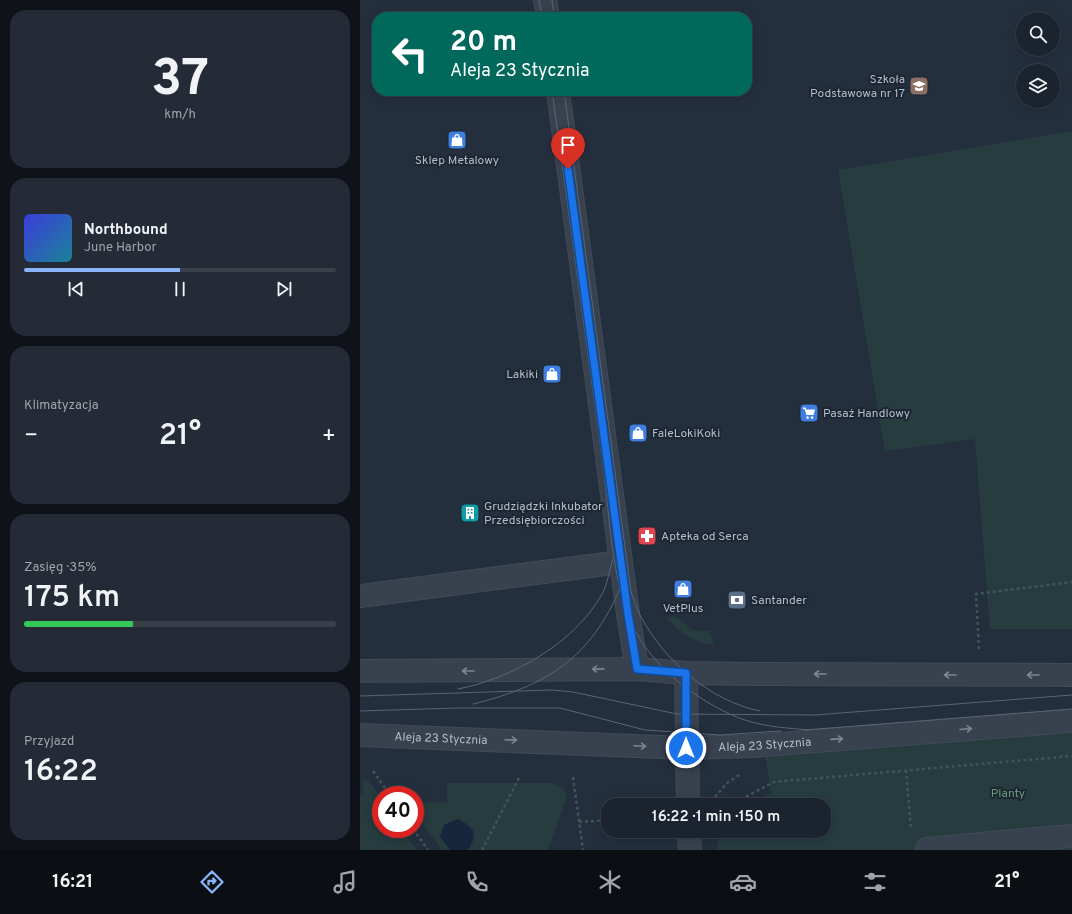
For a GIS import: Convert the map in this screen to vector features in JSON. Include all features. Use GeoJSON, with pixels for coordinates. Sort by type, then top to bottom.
{"type":"FeatureCollection","features":[{"type":"Feature","properties":{"kind":"street"},"geometry":{"type":"LineString","coordinates":[[545,0],[547,12]]}},
{"type":"Feature","properties":{"kind":"street"},"geometry":{"type":"LineString","coordinates":[[559,96],[621,562],[637,669]]}},
{"type":"Feature","properties":{"kind":"street"},"geometry":{"type":"LineString","coordinates":[[360,596],[621,562]]}},
{"type":"Feature","properties":{"kind":"street"},"geometry":{"type":"LineString","coordinates":[[360,671],[637,669],[686,673],[1072,675]]}},
{"type":"Feature","properties":{"kind":"street"},"geometry":{"type":"LineString","coordinates":[[686,673],[688,798]]}},
{"type":"Feature","properties":{"kind":"street","name":"Aleja 23 Stycznia"},"geometry":{"type":"LineString","coordinates":[[360,735],[686,748],[753,746],[1072,721]]}},
{"type":"Feature","properties":{"kind":"street"},"geometry":{"type":"LineString","coordinates":[[919,846],[1072,836]]}},
{"type":"Feature","properties":{"kind":"street"},"geometry":{"type":"LineString","coordinates":[[689,838],[690,850]]}},
{"type":"Feature","properties":{"kind":"path"},"geometry":{"type":"LineString","coordinates":[[979,650],[976,594],[1072,582]]}},
{"type":"Feature","properties":{"kind":"path"},"geometry":{"type":"LineString","coordinates":[[743,798],[774,782],[1072,756]]}},
{"type":"Feature","properties":{"kind":"path"},"geometry":{"type":"LineString","coordinates":[[906,770],[919,846]]}},
{"type":"Feature","properties":{"kind":"path"},"geometry":{"type":"LineString","coordinates":[[373,771],[384,786]]}},
{"type":"Feature","properties":{"kind":"path"},"geometry":{"type":"LineString","coordinates":[[715,798],[728,782],[743,772]]}},
{"type":"Feature","properties":{"kind":"path"},"geometry":{"type":"LineString","coordinates":[[482,850],[520,776]]}},
{"type":"Feature","properties":{"kind":"path"},"geometry":{"type":"LineString","coordinates":[[573,777],[583,850]]}},
{"type":"Feature","properties":{"kind":"path"},"geometry":{"type":"LineString","coordinates":[[579,822],[601,820]]}},
{"type":"Feature","properties":{"kind":"path"},"geometry":{"type":"LineString","coordinates":[[419,838],[428,850]]}},
{"type":"Feature","properties":{"kind":"green space"},"geometry":{"type":"Polygon","coordinates":[[[1072,131],[1072,629],[990,629],[975,439],[885,451],[838,170],[1072,131]]]}},
{"type":"Feature","properties":{"kind":"green space"},"geometry":{"type":"Polygon","coordinates":[[[671,616],[678,618],[694,630],[710,631],[714,645],[699,642],[687,636],[666,618],[671,616]]]}},
{"type":"Feature","properties":{"kind":"green space","name":"Planty"},"geometry":{"type":"Polygon","coordinates":[[[1072,730],[1072,850],[718,850],[717,838],[831,838],[831,798],[761,798],[771,793],[765,755],[1072,730]]]}},
{"type":"Feature","properties":{"kind":"green space"},"geometry":{"type":"Polygon","coordinates":[[[368,780],[372,786],[372,838],[408,838],[417,850],[360,850],[360,795],[364,795],[362,781],[368,780]]]}},
{"type":"Feature","properties":{"kind":"green space"},"geometry":{"type":"Polygon","coordinates":[[[447,783],[553,783],[563,789],[567,797],[548,850],[442,850],[424,825],[424,803],[447,802],[447,783]]]}},
{"type":"Feature","properties":{"kind":"water"},"geometry":{"type":"Polygon","coordinates":[[[458,819],[471,828],[474,835],[468,850],[450,850],[440,837],[444,825],[458,819]]]}},
{"type":"Feature","properties":{"kind":"tram line"},"geometry":{"type":"LineString","coordinates":[[539,0],[541,12]]}},
{"type":"Feature","properties":{"kind":"tram line"},"geometry":{"type":"LineString","coordinates":[[552,0],[553,12]]}},
{"type":"Feature","properties":{"kind":"tram line"},"geometry":{"type":"LineString","coordinates":[[553,96],[602,456],[612,548],[621,593],[628,615],[637,634],[657,661],[670,674],[699,697],[714,706],[745,720],[769,726],[809,730]]}},
{"type":"Feature","properties":{"kind":"tram line"},"geometry":{"type":"LineString","coordinates":[[565,96],[631,592],[641,617],[651,633],[663,649],[691,677],[724,698],[742,706],[760,711]]}},
{"type":"Feature","properties":{"kind":"tram line"},"geometry":{"type":"LineString","coordinates":[[458,689],[499,677],[540,656],[559,643],[576,628],[590,612],[602,594],[613,559]]}},
{"type":"Feature","properties":{"kind":"tram line"},"geometry":{"type":"LineString","coordinates":[[473,704],[499,697],[523,688],[544,678],[564,665],[596,632],[609,611],[621,586]]}},
{"type":"Feature","properties":{"kind":"tram line"},"geometry":{"type":"LineString","coordinates":[[360,696],[552,690],[573,692],[677,714],[815,715],[1072,695]]}},
{"type":"Feature","properties":{"kind":"tram line"},"geometry":{"type":"LineString","coordinates":[[360,711],[458,708],[560,708],[645,730],[720,735],[781,731]]}},
{"type":"Feature","properties":{"kind":"tram line"},"geometry":{"type":"LineString","coordinates":[[805,730],[1072,709]]}},
{"type":"Feature","properties":{"kind":"place","name":"Szkoła Podstawowa nr 17"},"geometry":{"type":"Point","coordinates":[919,86]}},
{"type":"Feature","properties":{"kind":"place","name":"Sklep Metalowy"},"geometry":{"type":"Point","coordinates":[457,140]}},
{"type":"Feature","properties":{"kind":"place","name":"Lakiki"},"geometry":{"type":"Point","coordinates":[552,374]}},
{"type":"Feature","properties":{"kind":"place","name":"Pasaż Handlowy"},"geometry":{"type":"Point","coordinates":[809,413]}},
{"type":"Feature","properties":{"kind":"place","name":"FaleLokiKoki"},"geometry":{"type":"Point","coordinates":[638,433]}},
{"type":"Feature","properties":{"kind":"place","name":"Grudziądzki Inkubator Przedsiębiorczości"},"geometry":{"type":"Point","coordinates":[470,513]}},
{"type":"Feature","properties":{"kind":"place","name":"Apteka od Serca"},"geometry":{"type":"Point","coordinates":[647,536]}},
{"type":"Feature","properties":{"kind":"place","name":"VetPlus"},"geometry":{"type":"Point","coordinates":[683,589]}},
{"type":"Feature","properties":{"kind":"place","name":"Santander"},"geometry":{"type":"Point","coordinates":[737,600]}},
{"type":"Feature","properties":{"kind":"route"},"geometry":{"type":"LineString","coordinates":[[568,169],[628,614],[637,669],[686,673],[686,748]]}}]}
